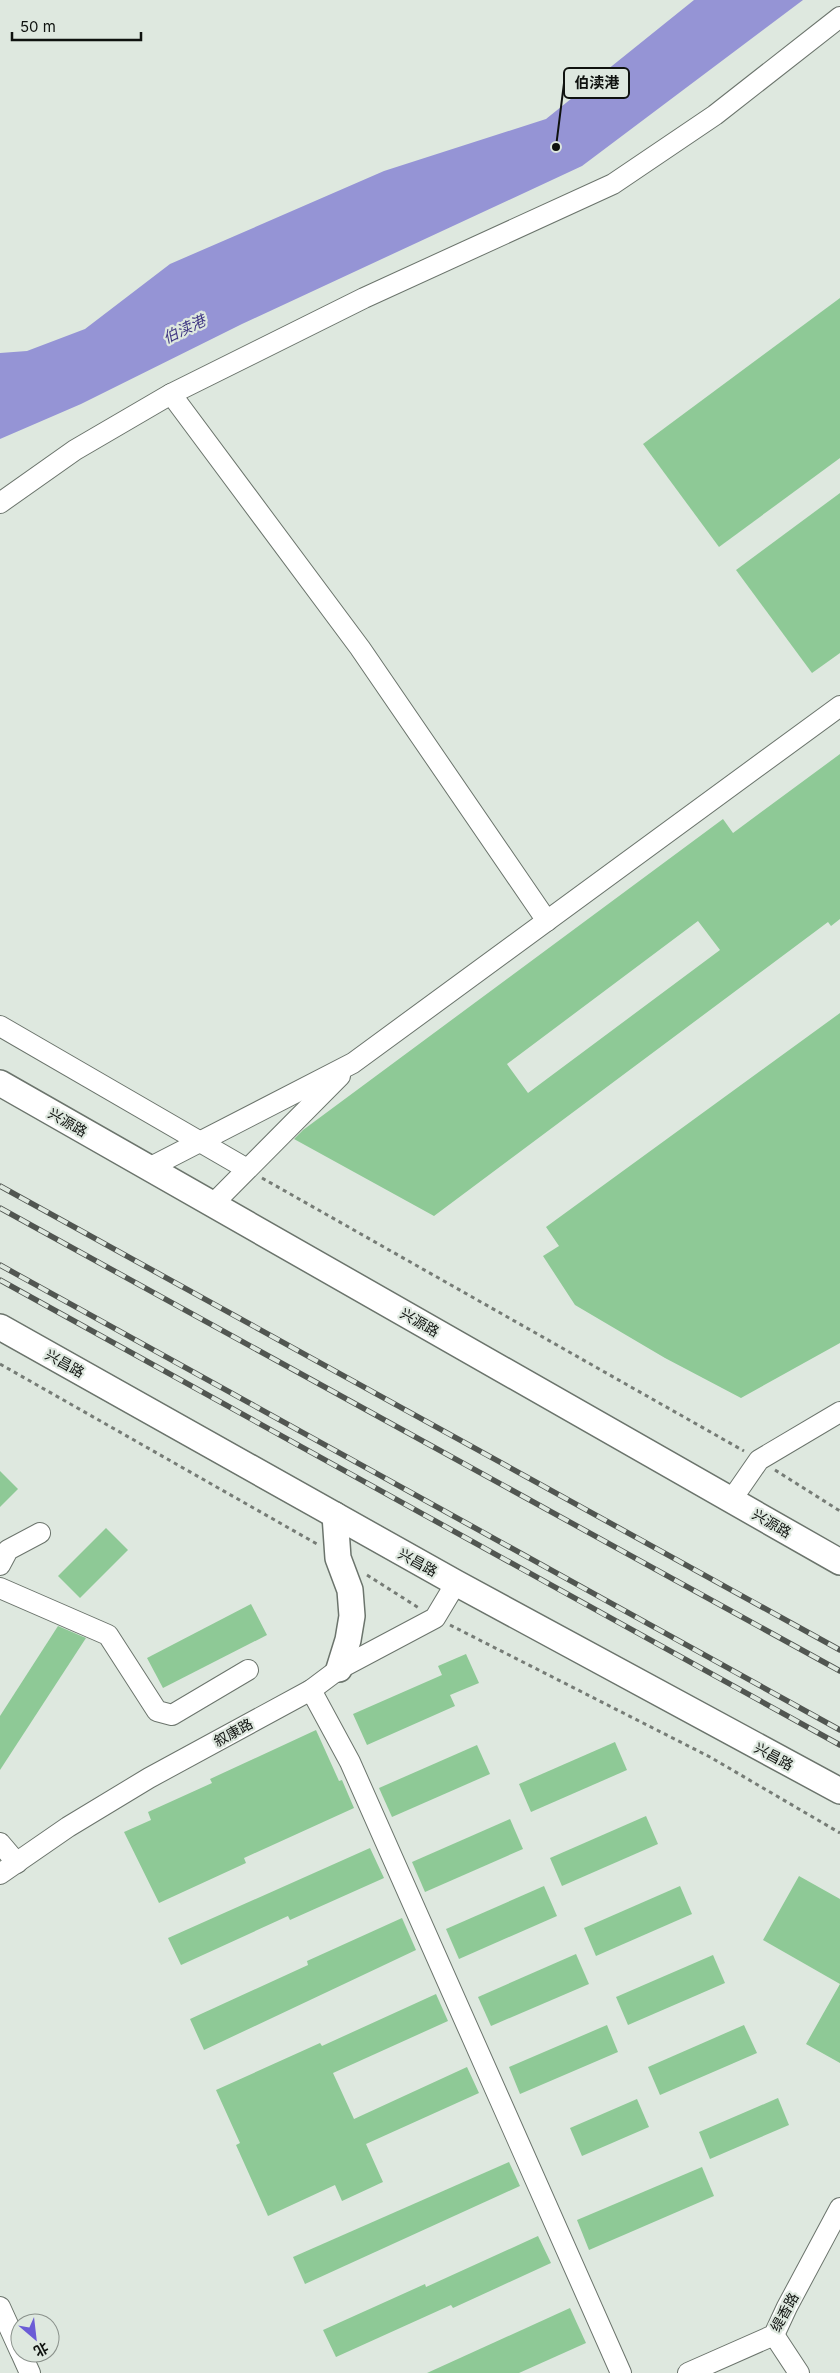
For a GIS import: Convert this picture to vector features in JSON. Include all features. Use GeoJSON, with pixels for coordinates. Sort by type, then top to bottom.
{"type":"FeatureCollection","features":[{"type":"Feature","properties":{"kind":"main road","name":"兴源路"},"geometry":{"type":"LineString","coordinates":[[0,1082],[840,1562]]}},
{"type":"Feature","properties":{"kind":"main road","name":"兴昌路"},"geometry":{"type":"LineString","coordinates":[[0,1327],[456,1583],[840,1791]]}},
{"type":"Feature","properties":{"kind":"main road"},"geometry":{"type":"LineString","coordinates":[[335,1515],[338,1558],[350,1590],[352,1616],[348,1640],[339,1669]]}},
{"type":"Feature","properties":{"kind":"street"},"geometry":{"type":"LineString","coordinates":[[0,503],[75,450],[171,394],[364,298],[613,184],[715,115],[840,17]]}},
{"type":"Feature","properties":{"kind":"street"},"geometry":{"type":"LineString","coordinates":[[171,394],[360,648],[547,921]]}},
{"type":"Feature","properties":{"kind":"street"},"geometry":{"type":"LineString","coordinates":[[213,1204],[353,1063],[840,706]]}},
{"type":"Feature","properties":{"kind":"street"},"geometry":{"type":"LineString","coordinates":[[0,1026],[247,1169]]}},
{"type":"Feature","properties":{"kind":"street"},"geometry":{"type":"LineString","coordinates":[[149,1168],[353,1063]]}},
{"type":"Feature","properties":{"kind":"street"},"geometry":{"type":"LineString","coordinates":[[732,1500],[759,1460],[840,1412]]}},
{"type":"Feature","properties":{"kind":"street"},"geometry":{"type":"LineString","coordinates":[[0,1564],[8,1550],[40,1533]]}},
{"type":"Feature","properties":{"kind":"street"},"geometry":{"type":"LineString","coordinates":[[435,1618],[456,1583]]}},
{"type":"Feature","properties":{"kind":"street"},"geometry":{"type":"LineString","coordinates":[[0,1588],[108,1635],[157,1711],[172,1715],[248,1670]]}},
{"type":"Feature","properties":{"kind":"street","name":"叙康路"},"geometry":{"type":"LineString","coordinates":[[0,1874],[68,1828],[149,1778],[311,1690],[339,1669],[435,1618]]}},
{"type":"Feature","properties":{"kind":"street"},"geometry":{"type":"LineString","coordinates":[[311,1690],[350,1762],[621,2373]]}},
{"type":"Feature","properties":{"kind":"street"},"geometry":{"type":"LineString","coordinates":[[0,1843],[17,1863]]}},
{"type":"Feature","properties":{"kind":"street","name":"缇香路"},"geometry":{"type":"LineString","coordinates":[[688,2373],[774,2335],[840,2208]]}},
{"type":"Feature","properties":{"kind":"street"},"geometry":{"type":"LineString","coordinates":[[0,2307],[10,2330]]}},
{"type":"Feature","properties":{"kind":"street"},"geometry":{"type":"LineString","coordinates":[[774,2335],[798,2373]]}},
{"type":"Feature","properties":{"kind":"path"},"geometry":{"type":"LineString","coordinates":[[247,1169],[759,1460],[840,1511]]}},
{"type":"Feature","properties":{"kind":"path"},"geometry":{"type":"LineString","coordinates":[[0,1364],[284,1525],[435,1618],[710,1757],[840,1833]]}},
{"type":"Feature","properties":{"kind":"water"},"geometry":{"type":"Polygon","coordinates":[[[694,0],[803,0],[582,166],[242,324],[81,404],[0,439],[0,353],[27,351],[85,329],[170,264],[384,171],[546,119],[694,0]]]}},
{"type":"Feature","properties":{"kind":"building"},"geometry":{"type":"Polygon","coordinates":[[[840,298],[840,458],[719,547],[643,444],[840,298]]]}},
{"type":"Feature","properties":{"kind":"building"},"geometry":{"type":"Polygon","coordinates":[[[840,493],[840,653],[812,673],[736,570],[840,493]]]}},
{"type":"Feature","properties":{"kind":"building"},"geometry":{"type":"Polygon","coordinates":[[[840,754],[840,919],[831,926],[828,922],[434,1216],[294,1139],[303,1130],[723,819],[733,833],[840,754]],[[698,921],[507,1064],[528,1093],[720,950],[698,921]]]}},
{"type":"Feature","properties":{"kind":"building"},"geometry":{"type":"Polygon","coordinates":[[[840,1013],[840,1343],[741,1398],[665,1358],[575,1305],[543,1256],[559,1246],[546,1227],[840,1013]]]}},
{"type":"Feature","properties":{"kind":"building"},"geometry":{"type":"Polygon","coordinates":[[[0,1471],[18,1489],[0,1507],[0,1471]]]}},
{"type":"Feature","properties":{"kind":"building"},"geometry":{"type":"Polygon","coordinates":[[[106,1528],[128,1550],[80,1598],[58,1576],[106,1528]]]}},
{"type":"Feature","properties":{"kind":"building"},"geometry":{"type":"Polygon","coordinates":[[[251,1604],[267,1635],[163,1688],[147,1658],[251,1604]]]}},
{"type":"Feature","properties":{"kind":"building"},"geometry":{"type":"Polygon","coordinates":[[[58,1626],[86,1638],[0,1770],[0,1716],[58,1626]]]}},
{"type":"Feature","properties":{"kind":"building"},"geometry":{"type":"Polygon","coordinates":[[[466,1654],[479,1683],[450,1695],[455,1706],[367,1745],[353,1714],[442,1675],[438,1666],[466,1654]]]}},
{"type":"Feature","properties":{"kind":"building"},"geometry":{"type":"Polygon","coordinates":[[[316,1730],[339,1781],[342,1780],[354,1808],[244,1858],[246,1863],[159,1903],[124,1832],[151,1820],[148,1812],[212,1783],[210,1779],[316,1730]]]}},
{"type":"Feature","properties":{"kind":"building"},"geometry":{"type":"Polygon","coordinates":[[[615,1742],[627,1770],[531,1812],[519,1784],[615,1742]]]}},
{"type":"Feature","properties":{"kind":"building"},"geometry":{"type":"Polygon","coordinates":[[[477,1745],[490,1774],[392,1817],[379,1788],[477,1745]]]}},
{"type":"Feature","properties":{"kind":"building"},"geometry":{"type":"Polygon","coordinates":[[[646,1816],[658,1844],[562,1886],[550,1858],[646,1816]]]}},
{"type":"Feature","properties":{"kind":"building"},"geometry":{"type":"Polygon","coordinates":[[[510,1819],[523,1849],[425,1892],[412,1862],[510,1819]]]}},
{"type":"Feature","properties":{"kind":"building"},"geometry":{"type":"Polygon","coordinates":[[[370,1848],[384,1878],[290,1920],[288,1916],[181,1965],[168,1938],[370,1848]]]}},
{"type":"Feature","properties":{"kind":"building"},"geometry":{"type":"Polygon","coordinates":[[[799,1876],[840,1899],[840,1984],[763,1940],[799,1876]]]}},
{"type":"Feature","properties":{"kind":"building"},"geometry":{"type":"Polygon","coordinates":[[[544,1886],[557,1916],[459,1959],[446,1929],[544,1886]]]}},
{"type":"Feature","properties":{"kind":"building"},"geometry":{"type":"Polygon","coordinates":[[[680,1886],[692,1914],[596,1956],[584,1928],[680,1886]]]}},
{"type":"Feature","properties":{"kind":"building"},"geometry":{"type":"Polygon","coordinates":[[[402,1918],[416,1950],[204,2050],[190,2019],[308,1965],[307,1961],[402,1918]]]}},
{"type":"Feature","properties":{"kind":"building"},"geometry":{"type":"Polygon","coordinates":[[[576,1954],[589,1984],[491,2026],[478,1997],[576,1954]]]}},
{"type":"Feature","properties":{"kind":"building"},"geometry":{"type":"Polygon","coordinates":[[[713,1955],[725,1983],[628,2025],[616,1997],[713,1955]]]}},
{"type":"Feature","properties":{"kind":"building"},"geometry":{"type":"Polygon","coordinates":[[[840,1984],[840,2063],[806,2044],[840,1984]]]}},
{"type":"Feature","properties":{"kind":"building"},"geometry":{"type":"Polygon","coordinates":[[[436,1994],[448,2021],[333,2073],[354,2119],[467,2067],[479,2093],[366,2144],[383,2182],[342,2201],[335,2185],[268,2216],[236,2145],[240,2143],[216,2090],[320,2043],[322,2046],[436,1994]]]}},
{"type":"Feature","properties":{"kind":"building"},"geometry":{"type":"Polygon","coordinates":[[[607,2025],[618,2052],[520,2094],[509,2067],[607,2025]]]}},
{"type":"Feature","properties":{"kind":"building"},"geometry":{"type":"Polygon","coordinates":[[[744,2025],[757,2053],[660,2095],[648,2067],[744,2025]]]}},
{"type":"Feature","properties":{"kind":"building"},"geometry":{"type":"Polygon","coordinates":[[[778,2098],[789,2125],[710,2159],[699,2132],[778,2098]]]}},
{"type":"Feature","properties":{"kind":"building"},"geometry":{"type":"Polygon","coordinates":[[[637,2099],[649,2127],[582,2156],[570,2128],[637,2099]]]}},
{"type":"Feature","properties":{"kind":"building"},"geometry":{"type":"Polygon","coordinates":[[[509,2162],[520,2186],[305,2284],[293,2257],[509,2162]]]}},
{"type":"Feature","properties":{"kind":"building"},"geometry":{"type":"Polygon","coordinates":[[[702,2167],[714,2196],[589,2250],[577,2220],[702,2167]]]}},
{"type":"Feature","properties":{"kind":"building"},"geometry":{"type":"Polygon","coordinates":[[[538,2236],[551,2263],[453,2308],[451,2305],[336,2357],[323,2330],[425,2284],[426,2287],[538,2236]]]}},
{"type":"Feature","properties":{"kind":"building"},"geometry":{"type":"Polygon","coordinates":[[[570,2308],[586,2343],[519,2373],[427,2373],[570,2308]]]}},
{"type":"Feature","properties":{"kind":"railway"},"geometry":{"type":"LineString","coordinates":[[0,1186],[840,1650]]}},
{"type":"Feature","properties":{"kind":"railway"},"geometry":{"type":"LineString","coordinates":[[0,1208],[840,1671]]}},
{"type":"Feature","properties":{"kind":"railway"},"geometry":{"type":"LineString","coordinates":[[0,1265],[840,1730]]}},
{"type":"Feature","properties":{"kind":"railway"},"geometry":{"type":"LineString","coordinates":[[0,1280],[840,1745]]}},
{"type":"Feature","properties":{"kind":"place","name":"伯渎港"},"geometry":{"type":"Point","coordinates":[556,147]}}]}
